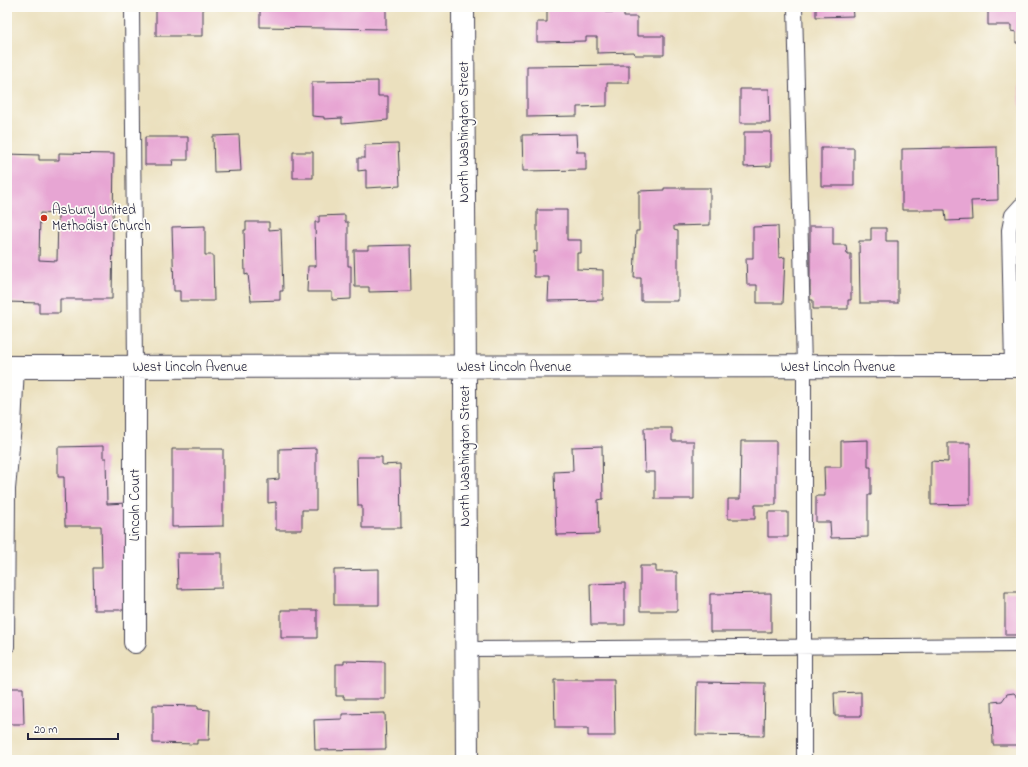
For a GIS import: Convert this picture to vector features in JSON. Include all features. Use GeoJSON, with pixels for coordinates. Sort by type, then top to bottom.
{"type":"FeatureCollection","features":[{"type":"Feature","properties":{"kind":"street","name":"North Washington Street"},"geometry":{"type":"LineString","coordinates":[[464,7],[468,760]]}},
{"type":"Feature","properties":{"kind":"street","name":"West Lincoln Avenue"},"geometry":{"type":"LineString","coordinates":[[12,367],[1017,366]]}},
{"type":"Feature","properties":{"kind":"street","name":"Lincoln Court"},"geometry":{"type":"LineString","coordinates":[[135,367],[135,642]]}},
{"type":"Feature","properties":{"kind":"lane"},"geometry":{"type":"LineString","coordinates":[[132,7],[135,367]]}},
{"type":"Feature","properties":{"kind":"lane"},"geometry":{"type":"LineString","coordinates":[[795,7],[804,367],[804,760]]}},
{"type":"Feature","properties":{"kind":"lane"},"geometry":{"type":"LineString","coordinates":[[1017,366],[1009,230],[1012,215],[1021,205]]}},
{"type":"Feature","properties":{"kind":"lane"},"geometry":{"type":"LineString","coordinates":[[7,647],[8,489],[14,426],[12,367]]}},
{"type":"Feature","properties":{"kind":"lane"},"geometry":{"type":"LineString","coordinates":[[467,649],[804,645],[1021,645]]}},
{"type":"Feature","properties":{"kind":"building"},"geometry":{"type":"Polygon","coordinates":[[[156,7],[203,7],[203,36],[156,36],[156,7]]]}},
{"type":"Feature","properties":{"kind":"building"},"geometry":{"type":"Polygon","coordinates":[[[260,7],[386,7],[386,29],[260,27],[260,7]]]}},
{"type":"Feature","properties":{"kind":"building"},"geometry":{"type":"Polygon","coordinates":[[[547,7],[606,7],[606,12],[624,12],[624,17],[637,17],[637,36],[664,36],[664,55],[635,55],[634,52],[597,53],[597,37],[586,37],[586,41],[537,42],[537,22],[547,22],[547,7]]]}},
{"type":"Feature","properties":{"kind":"building"},"geometry":{"type":"Polygon","coordinates":[[[816,7],[852,7],[853,16],[816,17],[816,7]]]}},
{"type":"Feature","properties":{"kind":"building"},"geometry":{"type":"Polygon","coordinates":[[[988,7],[1021,7],[1021,43],[1016,43],[1016,32],[1011,31],[1011,25],[988,25],[988,7]]]}},
{"type":"Feature","properties":{"kind":"building"},"geometry":{"type":"Polygon","coordinates":[[[629,65],[629,83],[607,83],[607,106],[577,107],[577,116],[527,117],[527,66],[629,65]]]}},
{"type":"Feature","properties":{"kind":"building"},"geometry":{"type":"Polygon","coordinates":[[[378,81],[378,96],[388,96],[388,120],[342,124],[342,118],[324,119],[324,117],[312,116],[312,82],[378,81]]]}},
{"type":"Feature","properties":{"kind":"building"},"geometry":{"type":"Polygon","coordinates":[[[1019,85],[1021,85],[1021,107],[1020,107],[1019,85]]]}},
{"type":"Feature","properties":{"kind":"building"},"geometry":{"type":"Polygon","coordinates":[[[740,89],[769,89],[770,123],[740,123],[740,89]]]}},
{"type":"Feature","properties":{"kind":"building"},"geometry":{"type":"Polygon","coordinates":[[[744,132],[771,132],[771,166],[744,167],[744,132]]]}},
{"type":"Feature","properties":{"kind":"building"},"geometry":{"type":"Polygon","coordinates":[[[576,134],[577,152],[586,152],[586,170],[523,171],[522,135],[576,134]]]}},
{"type":"Feature","properties":{"kind":"building"},"geometry":{"type":"Polygon","coordinates":[[[239,135],[241,171],[214,172],[213,136],[239,135]]]}},
{"type":"Feature","properties":{"kind":"building"},"geometry":{"type":"Polygon","coordinates":[[[145,137],[188,137],[188,160],[172,160],[173,165],[145,165],[145,137]]]}},
{"type":"Feature","properties":{"kind":"building"},"geometry":{"type":"Polygon","coordinates":[[[398,144],[400,186],[366,188],[366,170],[358,171],[358,158],[365,158],[365,145],[398,144]]]}},
{"type":"Feature","properties":{"kind":"building"},"geometry":{"type":"Polygon","coordinates":[[[997,147],[998,200],[971,201],[972,220],[946,221],[945,210],[902,210],[902,149],[997,147]]]}},
{"type":"Feature","properties":{"kind":"building"},"geometry":{"type":"Polygon","coordinates":[[[821,148],[854,148],[854,186],[821,186],[821,148]]]}},
{"type":"Feature","properties":{"kind":"building"},"geometry":{"type":"Polygon","coordinates":[[[293,152],[313,152],[313,178],[293,178],[293,152]]]}},
{"type":"Feature","properties":{"kind":"building"},"geometry":{"type":"Polygon","coordinates":[[[59,153],[114,154],[112,299],[60,299],[60,313],[39,313],[39,303],[7,302],[7,154],[39,155],[39,160],[59,160],[59,153]],[[40,213],[39,260],[57,261],[58,214],[40,213]]]}},
{"type":"Feature","properties":{"kind":"building"},"geometry":{"type":"Polygon","coordinates":[[[664,188],[710,188],[710,225],[674,226],[674,230],[678,231],[678,301],[641,301],[641,278],[634,278],[636,231],[639,231],[639,191],[664,190],[664,188]]]}},
{"type":"Feature","properties":{"kind":"building"},"geometry":{"type":"Polygon","coordinates":[[[537,210],[567,210],[567,240],[581,240],[581,253],[577,253],[577,269],[603,270],[603,300],[548,301],[549,277],[534,277],[534,251],[537,252],[537,210]]]}},
{"type":"Feature","properties":{"kind":"building"},"geometry":{"type":"Polygon","coordinates":[[[345,215],[345,222],[348,222],[348,266],[351,266],[351,299],[332,300],[332,292],[307,292],[308,266],[316,266],[315,222],[319,222],[319,216],[345,215]]]}},
{"type":"Feature","properties":{"kind":"building"},"geometry":{"type":"Polygon","coordinates":[[[246,222],[269,222],[269,230],[281,229],[283,291],[280,291],[280,300],[251,301],[248,274],[245,275],[244,230],[246,230],[246,222]]]}},
{"type":"Feature","properties":{"kind":"building"},"geometry":{"type":"Polygon","coordinates":[[[205,226],[205,255],[213,255],[214,301],[180,301],[180,291],[174,291],[172,227],[205,226]]]}},
{"type":"Feature","properties":{"kind":"building"},"geometry":{"type":"Polygon","coordinates":[[[778,226],[779,258],[785,257],[783,303],[757,303],[757,285],[747,285],[746,258],[753,258],[753,227],[778,226]]]}},
{"type":"Feature","properties":{"kind":"building"},"geometry":{"type":"Polygon","coordinates":[[[810,226],[833,226],[833,245],[846,245],[847,254],[851,254],[851,300],[848,300],[848,309],[813,309],[813,300],[810,300],[810,226]]]}},
{"type":"Feature","properties":{"kind":"building"},"geometry":{"type":"Polygon","coordinates":[[[871,228],[886,228],[886,241],[898,241],[898,303],[860,303],[859,241],[871,241],[871,228]]]}},
{"type":"Feature","properties":{"kind":"building"},"geometry":{"type":"Polygon","coordinates":[[[410,245],[411,291],[369,292],[369,287],[355,287],[354,250],[368,250],[368,246],[410,245]]]}},
{"type":"Feature","properties":{"kind":"building"},"geometry":{"type":"Polygon","coordinates":[[[644,428],[672,428],[672,441],[694,441],[694,499],[655,499],[655,472],[645,472],[644,428]]]}},
{"type":"Feature","properties":{"kind":"building"},"geometry":{"type":"Polygon","coordinates":[[[868,440],[868,467],[871,467],[871,495],[868,495],[868,537],[831,538],[830,522],[816,522],[816,496],[825,496],[824,467],[841,467],[841,441],[868,440]]]}},
{"type":"Feature","properties":{"kind":"building"},"geometry":{"type":"Polygon","coordinates":[[[741,441],[776,441],[776,505],[755,505],[755,519],[728,519],[728,499],[740,499],[741,441]]]}},
{"type":"Feature","properties":{"kind":"building"},"geometry":{"type":"Polygon","coordinates":[[[948,443],[970,443],[970,504],[931,505],[931,461],[948,462],[948,443]]]}},
{"type":"Feature","properties":{"kind":"building"},"geometry":{"type":"Polygon","coordinates":[[[103,446],[103,458],[106,458],[107,504],[127,503],[129,610],[94,610],[93,568],[102,568],[101,526],[65,526],[64,477],[58,477],[58,447],[103,446]]]}},
{"type":"Feature","properties":{"kind":"building"},"geometry":{"type":"Polygon","coordinates":[[[602,446],[603,499],[598,500],[599,534],[556,535],[554,472],[573,471],[572,447],[602,446]]]}},
{"type":"Feature","properties":{"kind":"building"},"geometry":{"type":"Polygon","coordinates":[[[316,448],[316,510],[302,510],[302,530],[276,530],[276,502],[268,503],[268,480],[279,479],[279,449],[316,448]]]}},
{"type":"Feature","properties":{"kind":"building"},"geometry":{"type":"Polygon","coordinates":[[[172,449],[223,449],[223,526],[172,527],[172,449]]]}},
{"type":"Feature","properties":{"kind":"building"},"geometry":{"type":"Polygon","coordinates":[[[357,457],[382,457],[382,465],[400,464],[401,528],[362,528],[362,506],[358,506],[357,457]]]}},
{"type":"Feature","properties":{"kind":"building"},"geometry":{"type":"Polygon","coordinates":[[[768,512],[788,512],[788,537],[768,537],[768,512]]]}},
{"type":"Feature","properties":{"kind":"building"},"geometry":{"type":"Polygon","coordinates":[[[177,553],[222,553],[222,588],[178,589],[177,553]]]}},
{"type":"Feature","properties":{"kind":"building"},"geometry":{"type":"Polygon","coordinates":[[[640,566],[656,566],[656,572],[677,572],[677,611],[640,611],[640,566]]]}},
{"type":"Feature","properties":{"kind":"building"},"geometry":{"type":"Polygon","coordinates":[[[379,569],[379,605],[334,605],[334,570],[379,569]]]}},
{"type":"Feature","properties":{"kind":"building"},"geometry":{"type":"Polygon","coordinates":[[[625,583],[625,625],[591,625],[590,584],[625,583]]]}},
{"type":"Feature","properties":{"kind":"building"},"geometry":{"type":"Polygon","coordinates":[[[1005,592],[1021,592],[1021,635],[1005,635],[1005,592]]]}},
{"type":"Feature","properties":{"kind":"building"},"geometry":{"type":"Polygon","coordinates":[[[771,593],[771,632],[710,632],[710,594],[771,593]]]}},
{"type":"Feature","properties":{"kind":"building"},"geometry":{"type":"Polygon","coordinates":[[[281,610],[317,610],[317,638],[281,638],[281,610]]]}},
{"type":"Feature","properties":{"kind":"building"},"geometry":{"type":"Polygon","coordinates":[[[344,661],[385,662],[385,699],[344,699],[344,696],[336,696],[336,664],[344,664],[344,661]]]}},
{"type":"Feature","properties":{"kind":"building"},"geometry":{"type":"Polygon","coordinates":[[[554,680],[614,680],[615,736],[588,736],[588,728],[555,728],[554,680]]]}},
{"type":"Feature","properties":{"kind":"building"},"geometry":{"type":"Polygon","coordinates":[[[697,682],[765,683],[764,736],[696,735],[697,682]]]}},
{"type":"Feature","properties":{"kind":"building"},"geometry":{"type":"Polygon","coordinates":[[[7,688],[23,688],[24,724],[7,724],[7,688]]]}},
{"type":"Feature","properties":{"kind":"building"},"geometry":{"type":"Polygon","coordinates":[[[861,692],[861,716],[835,716],[834,693],[861,692]]]}},
{"type":"Feature","properties":{"kind":"building"},"geometry":{"type":"Polygon","coordinates":[[[1014,693],[1021,701],[1021,745],[993,745],[992,702],[1002,701],[1007,694],[1014,693]]]}},
{"type":"Feature","properties":{"kind":"building"},"geometry":{"type":"Polygon","coordinates":[[[153,705],[198,706],[198,709],[210,710],[209,740],[197,740],[197,744],[153,743],[153,705]]]}},
{"type":"Feature","properties":{"kind":"building"},"geometry":{"type":"Polygon","coordinates":[[[385,713],[386,749],[315,750],[314,720],[342,719],[342,714],[385,713]]]}},
{"type":"Feature","properties":{"kind":"place","name":"Asbury United Methodist Church"},"geometry":{"type":"Point","coordinates":[44,218]}}]}
